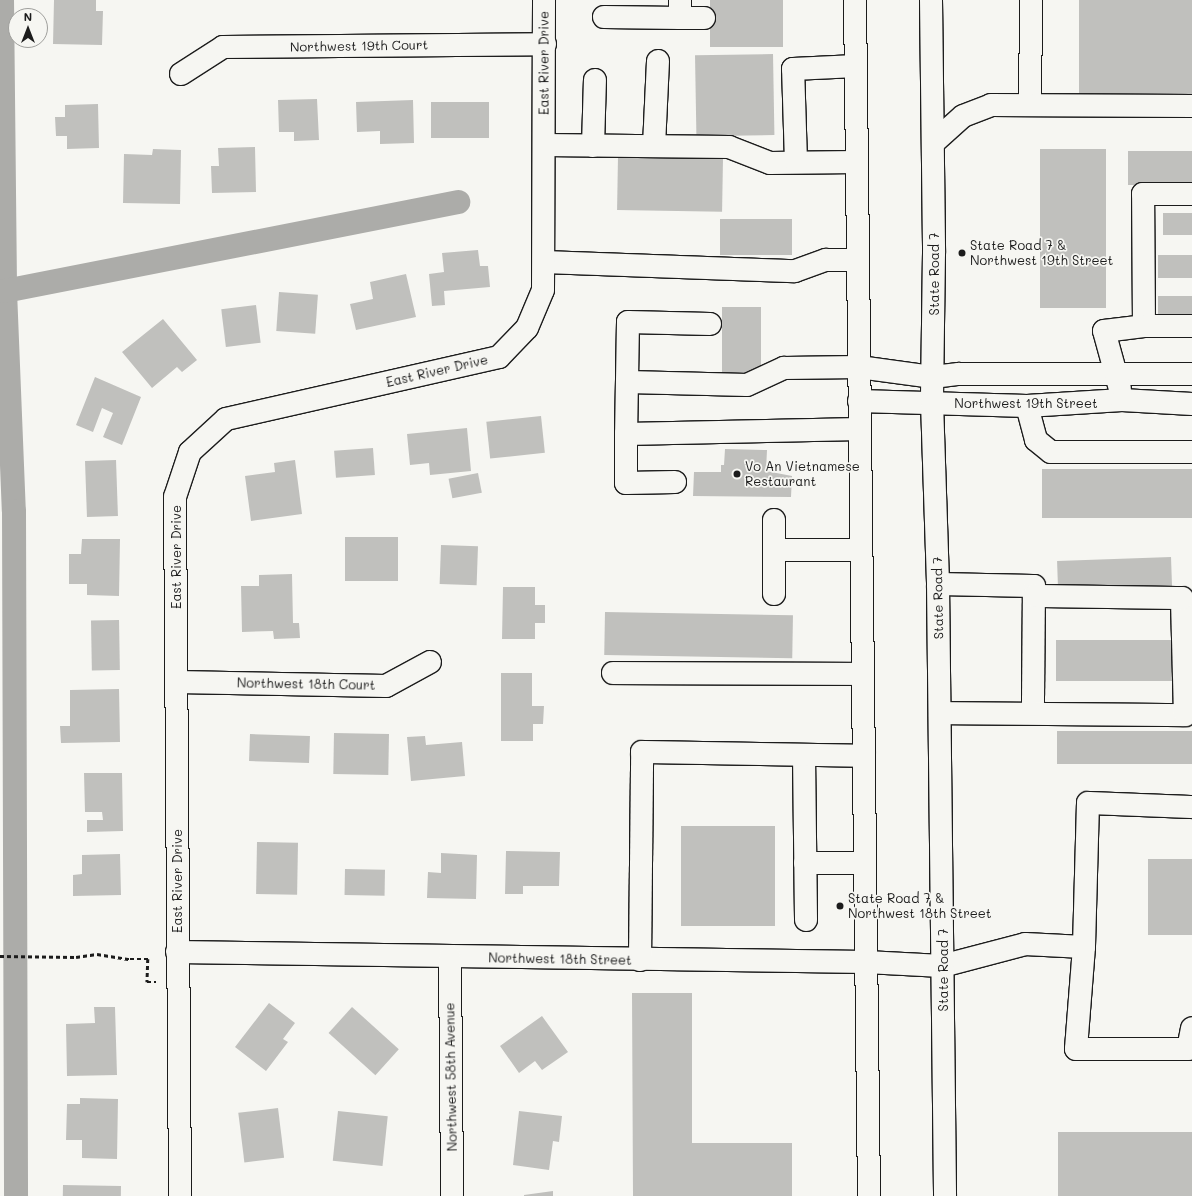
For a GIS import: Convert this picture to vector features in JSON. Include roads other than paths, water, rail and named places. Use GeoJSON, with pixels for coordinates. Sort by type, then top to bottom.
{"type":"FeatureCollection","features":[{"type":"Feature","properties":{"kind":"street","name":"East River Drive"},"geometry":{"type":"LineString","coordinates":[[180,1196],[177,952],[175,497],[190,452],[226,419],[499,357],[527,328],[543,290],[544,0]]}},
{"type":"Feature","properties":{"kind":"street"},"geometry":{"type":"LineString","coordinates":[[855,0],[869,1196]]}},
{"type":"Feature","properties":{"kind":"street","name":"State Road 7"},"geometry":{"type":"LineString","coordinates":[[931,0],[933,143],[932,402],[938,584],[945,1196]]}},
{"type":"Feature","properties":{"kind":"street"},"geometry":{"type":"LineString","coordinates":[[1030,104],[1031,0]]}},
{"type":"Feature","properties":{"kind":"street"},"geometry":{"type":"LineString","coordinates":[[604,17],[680,9],[704,18]]}},
{"type":"Feature","properties":{"kind":"street","name":"Northwest 19th Court"},"geometry":{"type":"LineString","coordinates":[[181,74],[222,47],[545,44]]}},
{"type":"Feature","properties":{"kind":"street"},"geometry":{"type":"LineString","coordinates":[[654,146],[658,61]]}},
{"type":"Feature","properties":{"kind":"street"},"geometry":{"type":"LineString","coordinates":[[796,162],[793,69],[856,66]]}},
{"type":"Feature","properties":{"kind":"street"},"geometry":{"type":"LineString","coordinates":[[593,146],[595,80]]}},
{"type":"Feature","properties":{"kind":"street"},"geometry":{"type":"LineString","coordinates":[[933,143],[963,116],[991,105],[1192,106]]}},
{"type":"Feature","properties":{"kind":"street"},"geometry":{"type":"LineString","coordinates":[[544,145],[729,147],[770,163],[857,162]]}},
{"type":"Feature","properties":{"kind":"street"},"geometry":{"type":"LineString","coordinates":[[1144,326],[1143,194],[1192,194]]}},
{"type":"Feature","properties":{"kind":"street"},"geometry":{"type":"LineString","coordinates":[[544,262],[795,271],[826,260],[858,260]]}},
{"type":"Feature","properties":{"kind":"street"},"geometry":{"type":"LineString","coordinates":[[675,482],[626,483],[628,322],[710,324]]}},
{"type":"Feature","properties":{"kind":"street"},"geometry":{"type":"LineString","coordinates":[[1122,400],[1117,375],[1104,331],[1144,326],[1192,326]]}},
{"type":"Feature","properties":{"kind":"street"},"geometry":{"type":"LineString","coordinates":[[628,382],[747,386],[784,368],[859,367],[933,377],[959,374],[1192,374]]}},
{"type":"Feature","properties":{"kind":"street","name":"Northwest 19th Street"},"geometry":{"type":"LineString","coordinates":[[859,402],[932,402],[1027,406],[1122,400],[1192,404]]}},
{"type":"Feature","properties":{"kind":"street"},"geometry":{"type":"LineString","coordinates":[[1027,406],[1036,440],[1050,452],[1192,452]]}},
{"type":"Feature","properties":{"kind":"street"},"geometry":{"type":"LineString","coordinates":[[626,434],[860,429]]}},
{"type":"Feature","properties":{"kind":"street"},"geometry":{"type":"LineString","coordinates":[[774,520],[774,594]]}},
{"type":"Feature","properties":{"kind":"street"},"geometry":{"type":"LineString","coordinates":[[774,550],[862,550]]}},
{"type":"Feature","properties":{"kind":"street"},"geometry":{"type":"LineString","coordinates":[[938,584],[1034,586],[1033,713]]}},
{"type":"Feature","properties":{"kind":"street"},"geometry":{"type":"LineString","coordinates":[[940,713],[1185,715],[1182,598],[1034,596]]}},
{"type":"Feature","properties":{"kind":"street","name":"Northwest 18th Court"},"geometry":{"type":"LineString","coordinates":[[177,682],[386,686],[430,662]]}},
{"type":"Feature","properties":{"kind":"street"},"geometry":{"type":"LineString","coordinates":[[613,673],[863,674]]}},
{"type":"Feature","properties":{"kind":"street"},"geometry":{"type":"LineString","coordinates":[[640,960],[642,752],[864,756]]}},
{"type":"Feature","properties":{"kind":"street"},"geometry":{"type":"LineString","coordinates":[[804,755],[806,920]]}},
{"type":"Feature","properties":{"kind":"street"},"geometry":{"type":"LineString","coordinates":[[1192,807],[1088,803],[1084,947],[1076,1049],[1188,1049],[1192,1028]]}},
{"type":"Feature","properties":{"kind":"street"},"geometry":{"type":"LineString","coordinates":[[805,863],[865,863]]}},
{"type":"Feature","properties":{"kind":"street","name":"Northwest 18th Street"},"geometry":{"type":"LineString","coordinates":[[177,952],[450,958],[866,962],[942,966],[1025,944],[1084,947]]}},
{"type":"Feature","properties":{"kind":"street","name":"Northwest 58th Avenue"},"geometry":{"type":"LineString","coordinates":[[450,958],[452,1196]]}},
{"type":"Feature","properties":{"kind":"waterway"},"geometry":{"type":"LineString","coordinates":[[2,0],[5,291],[14,511],[16,1196]]}},
{"type":"Feature","properties":{"kind":"waterway"},"geometry":{"type":"LineString","coordinates":[[5,291],[458,202]]}},
{"type":"Feature","properties":{"kind":"place","name":"State Road 7 & Northwest 19th Street"},"geometry":{"type":"Point","coordinates":[962,253]}},
{"type":"Feature","properties":{"kind":"place","name":"Vo An Vietnamese Restaurant"},"geometry":{"type":"Point","coordinates":[737,474]}},
{"type":"Feature","properties":{"kind":"place","name":"State Road 7 & Northwest 18th Street"},"geometry":{"type":"Point","coordinates":[840,906]}}]}
